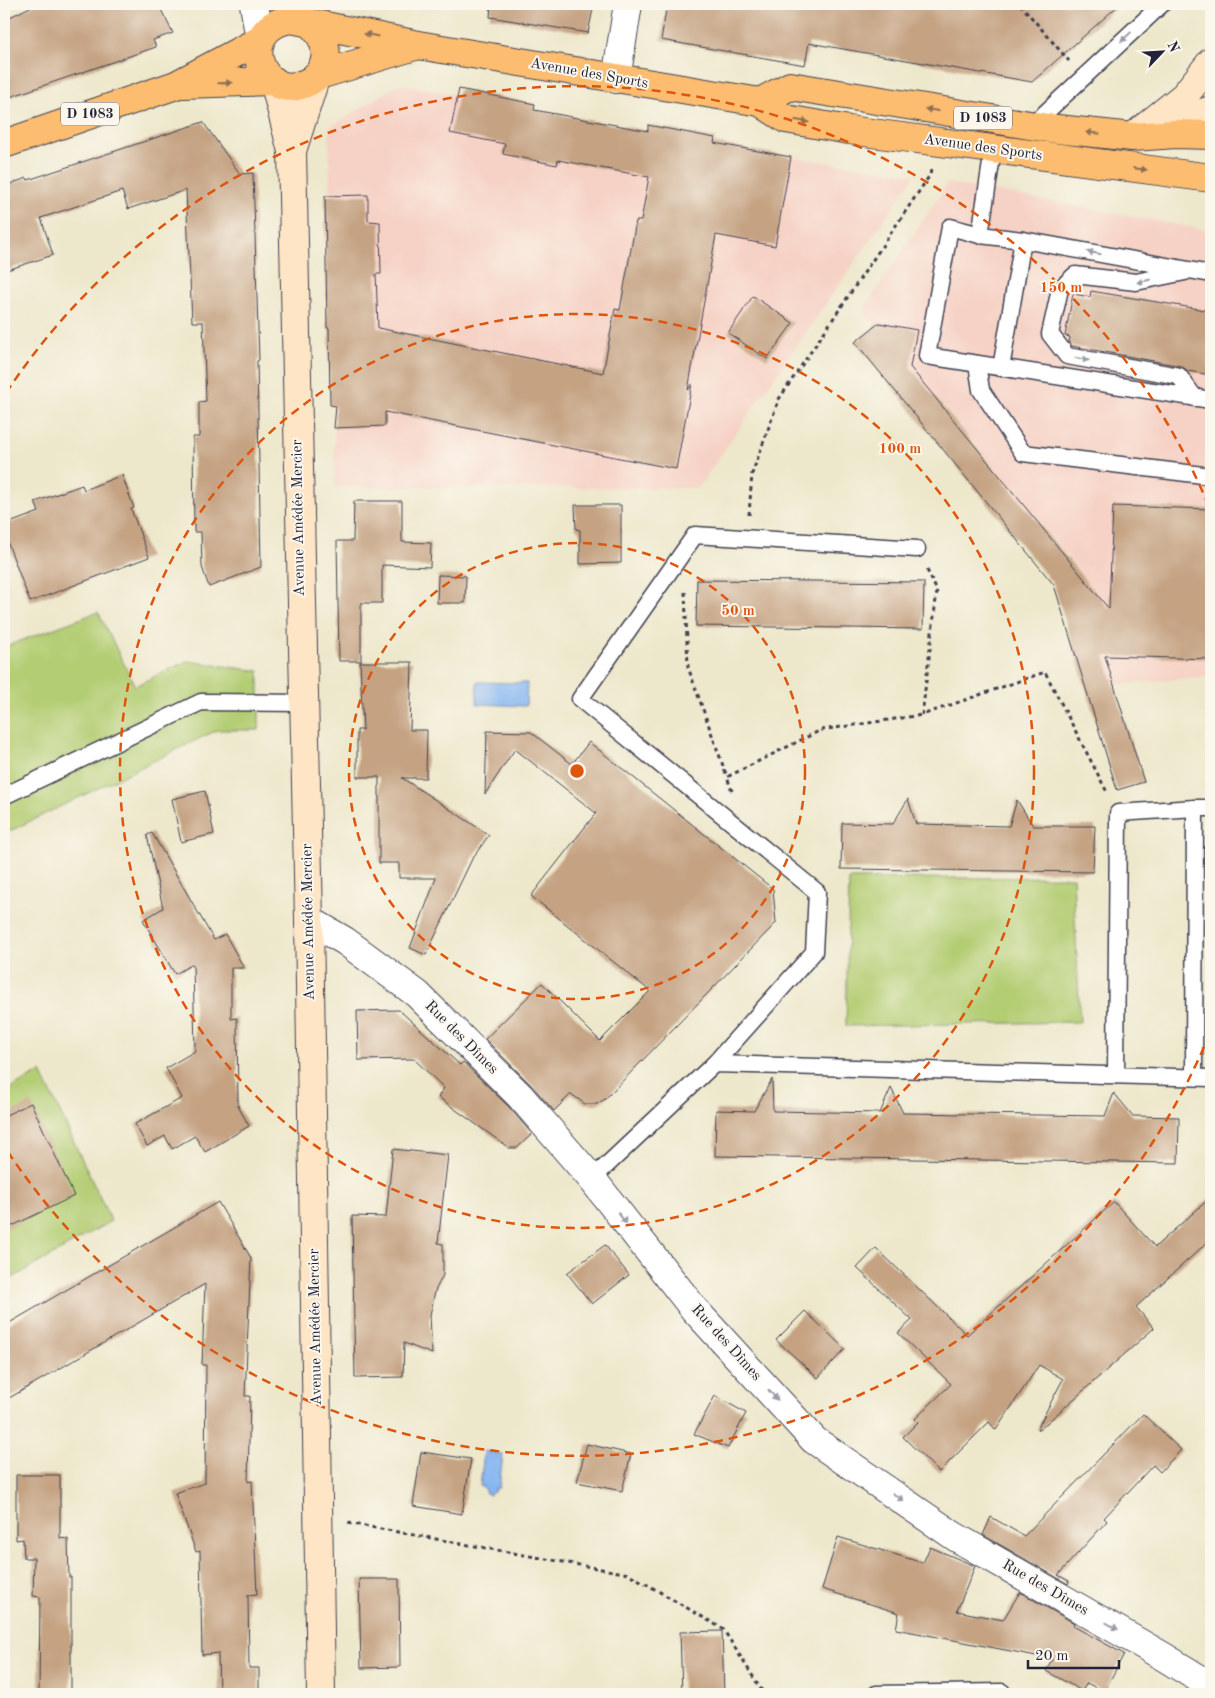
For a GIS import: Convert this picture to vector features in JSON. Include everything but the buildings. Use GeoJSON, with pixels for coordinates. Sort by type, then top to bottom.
{"type":"FeatureCollection","features":[{"type":"Feature","properties":{"kind":"main road","name":"D 1083"},"geometry":{"type":"LineString","coordinates":[[4,144],[176,85],[260,40],[267,29],[282,20],[300,20],[301,13],[418,45]]}},
{"type":"Feature","properties":{"kind":"main road"},"geometry":{"type":"LineString","coordinates":[[292,151],[316,76],[324,65],[325,47],[322,37],[301,13]]}},
{"type":"Feature","properties":{"kind":"main road"},"geometry":{"type":"LineString","coordinates":[[260,40],[258,59],[261,68],[274,82],[292,151]]}},
{"type":"Feature","properties":{"kind":"main road","name":"D 1083"},"geometry":{"type":"LineString","coordinates":[[176,85],[274,82],[292,87],[301,86],[316,76],[418,45]]}},
{"type":"Feature","properties":{"kind":"main road","name":"Avenue des Sports"},"geometry":{"type":"LineString","coordinates":[[418,45],[760,102],[786,118],[849,130],[1211,178]]}},
{"type":"Feature","properties":{"kind":"main road"},"geometry":{"type":"LineString","coordinates":[[1133,137],[1184,96],[1211,62]]}},
{"type":"Feature","properties":{"kind":"main road","name":"Avenue des Sports"},"geometry":{"type":"LineString","coordinates":[[760,102],[790,86],[1026,125],[1133,137],[1176,134],[1211,135]]}},
{"type":"Feature","properties":{"kind":"main road"},"geometry":{"type":"LineString","coordinates":[[1133,137],[1211,110]]}},
{"type":"Feature","properties":{"kind":"main road","name":"Avenue Amédée Mercier"},"geometry":{"type":"LineString","coordinates":[[292,151],[309,920],[321,1694]]}},
{"type":"Feature","properties":{"kind":"street"},"geometry":{"type":"LineString","coordinates":[[254,4],[260,40]]}},
{"type":"Feature","properties":{"kind":"street"},"geometry":{"type":"LineString","coordinates":[[616,79],[628,4]]}},
{"type":"Feature","properties":{"kind":"street","name":"Rue des Dîmes"},"geometry":{"type":"LineString","coordinates":[[309,920],[345,941],[417,994],[520,1096],[592,1179],[694,1309],[814,1440],[954,1536],[1164,1656],[1211,1686]]}},
{"type":"Feature","properties":{"kind":"lane"},"geometry":{"type":"LineString","coordinates":[[1026,125],[1042,116],[1162,4]]}},
{"type":"Feature","properties":{"kind":"lane"},"geometry":{"type":"LineString","coordinates":[[980,235],[993,150]]}},
{"type":"Feature","properties":{"kind":"lane"},"geometry":{"type":"LineString","coordinates":[[1211,274],[1023,240],[980,235],[950,227],[927,356],[1211,400]]}},
{"type":"Feature","properties":{"kind":"lane"},"geometry":{"type":"LineString","coordinates":[[1001,368],[1023,240]]}},
{"type":"Feature","properties":{"kind":"lane"},"geometry":{"type":"LineString","coordinates":[[1192,270],[1136,282],[1074,275],[1060,289],[1050,334],[1067,356],[1179,376],[1194,398]]}},
{"type":"Feature","properties":{"kind":"lane"},"geometry":{"type":"LineString","coordinates":[[977,364],[981,390],[1023,452],[1211,476]]}},
{"type":"Feature","properties":{"kind":"lane"},"geometry":{"type":"LineString","coordinates":[[592,1179],[714,1064],[814,952],[817,892],[580,699],[695,535],[917,549]]}},
{"type":"Feature","properties":{"kind":"lane"},"geometry":{"type":"LineString","coordinates":[[4,796],[202,702],[304,703]]}},
{"type":"Feature","properties":{"kind":"lane"},"geometry":{"type":"LineString","coordinates":[[1194,1078],[1195,808]]}},
{"type":"Feature","properties":{"kind":"lane"},"geometry":{"type":"LineString","coordinates":[[1116,1075],[1118,813],[1211,808]]}},
{"type":"Feature","properties":{"kind":"lane"},"geometry":{"type":"LineString","coordinates":[[714,1064],[1211,1078]]}},
{"type":"Feature","properties":{"kind":"lane"},"geometry":{"type":"LineString","coordinates":[[876,1694],[1002,1692]]}},
{"type":"Feature","properties":{"kind":"path"},"geometry":{"type":"LineString","coordinates":[[1020,4],[1072,65],[1080,81]]}},
{"type":"Feature","properties":{"kind":"path"},"geometry":{"type":"LineString","coordinates":[[747,538],[752,474],[778,399],[930,175],[932,165]]}},
{"type":"Feature","properties":{"kind":"path"},"geometry":{"type":"LineString","coordinates":[[917,549],[937,591],[922,716]]}},
{"type":"Feature","properties":{"kind":"path"},"geometry":{"type":"LineString","coordinates":[[684,551],[688,667],[732,794]]}},
{"type":"Feature","properties":{"kind":"path"},"geometry":{"type":"LineString","coordinates":[[727,777],[821,730],[922,716],[1045,672],[1118,813]]}},
{"type":"Feature","properties":{"kind":"path"},"geometry":{"type":"LineString","coordinates":[[319,1518],[629,1574],[724,1629],[764,1694]]}},
{"type":"Feature","properties":{"kind":"shaded area"},"geometry":{"type":"Polygon","coordinates":[[[400,84],[647,131],[648,125],[698,140],[699,135],[715,138],[715,143],[791,157],[915,175],[698,488],[335,487],[334,406],[330,405],[329,328],[326,328],[326,310],[329,310],[328,275],[326,275],[325,260],[328,260],[325,199],[330,195],[329,128],[400,84]]]}},
{"type":"Feature","properties":{"kind":"shaded area"},"geometry":{"type":"Polygon","coordinates":[[[948,183],[1211,231],[1211,676],[1114,685],[1080,572],[863,310],[948,183]]]}},
{"type":"Feature","properties":{"kind":"green space"},"geometry":{"type":"Polygon","coordinates":[[[98,612],[135,686],[187,661],[259,671],[259,730],[217,730],[4,834],[4,647],[98,612]]]}},
{"type":"Feature","properties":{"kind":"green space"},"geometry":{"type":"Polygon","coordinates":[[[1073,877],[1080,1022],[846,1026],[849,879],[1073,877]]]}},
{"type":"Feature","properties":{"kind":"green space"},"geometry":{"type":"Polygon","coordinates":[[[41,1072],[111,1221],[4,1283],[4,1092],[41,1072]]]}},
{"type":"Feature","properties":{"kind":"water"},"geometry":{"type":"Polygon","coordinates":[[[477,682],[527,683],[526,706],[477,704],[477,682]]]}},
{"type":"Feature","properties":{"kind":"water"},"geometry":{"type":"Polygon","coordinates":[[[484,1451],[503,1454],[499,1488],[495,1488],[495,1491],[489,1495],[483,1487],[480,1487],[484,1451]]]}}]}
